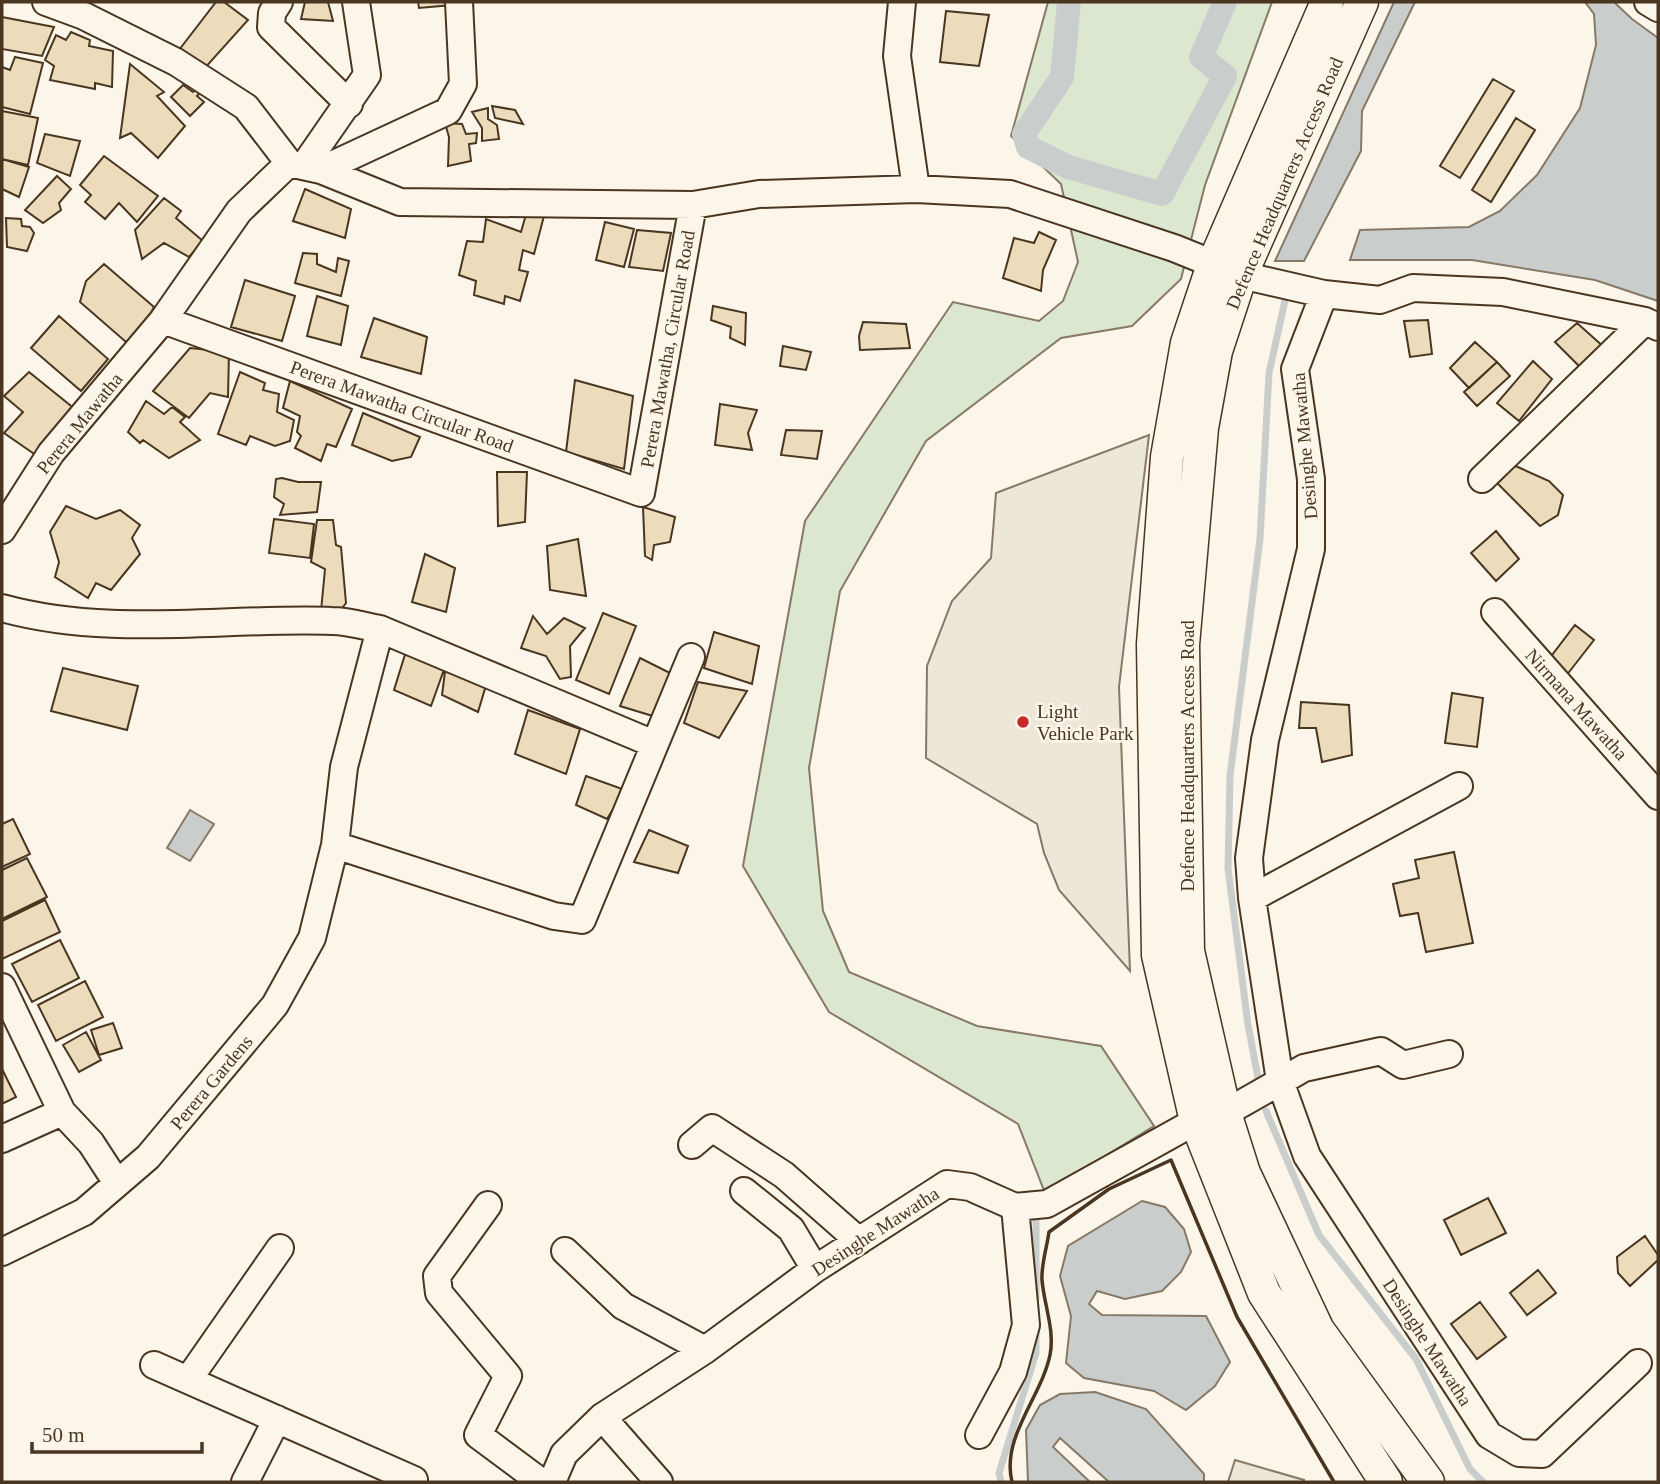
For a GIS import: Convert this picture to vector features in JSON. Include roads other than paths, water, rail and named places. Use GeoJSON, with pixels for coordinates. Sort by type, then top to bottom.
{"type":"FeatureCollection","features":[{"type":"Feature","properties":{"kind":"main road","name":"Defence Headquarters Access Road"},"geometry":{"type":"LineString","coordinates":[[1328,2],[1227,270],[1202,428],[1183,645],[1188,951],[1210,1117],[1264,1293],[1386,1482]]}},
{"type":"Feature","properties":{"kind":"main road","name":"Defence Headquarters Access Road"},"geometry":{"type":"LineString","coordinates":[[1227,270],[1362,2]]}},
{"type":"Feature","properties":{"kind":"main road","name":"Defence Headquarters Access Road"},"geometry":{"type":"LineString","coordinates":[[1210,1117],[1244,1173],[1318,1330],[1428,1482]]}},
{"type":"Feature","properties":{"kind":"street"},"geometry":{"type":"LineString","coordinates":[[46,2],[84,16],[176,62],[246,107],[305,166],[400,202],[693,205],[760,194],[916,189],[1010,194],[1174,247],[1227,270],[1324,294],[1380,300],[1413,288],[1503,292],[1652,324]]}},
{"type":"Feature","properties":{"kind":"street"},"geometry":{"type":"LineString","coordinates":[[279,2],[272,13],[271,27],[349,104]]}},
{"type":"Feature","properties":{"kind":"street"},"geometry":{"type":"LineString","coordinates":[[305,166],[367,75],[356,2]]}},
{"type":"Feature","properties":{"kind":"street"},"geometry":{"type":"LineString","coordinates":[[305,166],[448,111],[463,85],[459,2]]}},
{"type":"Feature","properties":{"kind":"street"},"geometry":{"type":"LineString","coordinates":[[902,2],[897,56],[916,189]]}},
{"type":"Feature","properties":{"kind":"street"},"geometry":{"type":"LineString","coordinates":[[1648,2],[1658,8]]}},
{"type":"Feature","properties":{"kind":"street","name":"Perera Mawatha"},"geometry":{"type":"LineString","coordinates":[[2,530],[51,453],[163,320],[239,211],[305,166]]}},
{"type":"Feature","properties":{"kind":"street","name":"Perera Mawatha, Circular Road"},"geometry":{"type":"LineString","coordinates":[[641,493],[693,205]]}},
{"type":"Feature","properties":{"kind":"street","name":"Desinghe Mawatha"},"geometry":{"type":"LineString","coordinates":[[1324,294],[1296,369],[1311,479],[1311,549],[1265,740],[1249,858],[1252,898],[1280,1081],[1307,1156],[1489,1435],[1520,1453],[1542,1454],[1638,1363]]}},
{"type":"Feature","properties":{"kind":"street","name":"Perera Mawatha Circular Road"},"geometry":{"type":"LineString","coordinates":[[163,320],[641,493]]}},
{"type":"Feature","properties":{"kind":"street"},"geometry":{"type":"LineString","coordinates":[[1482,479],[1652,324]]}},
{"type":"Feature","properties":{"kind":"street"},"geometry":{"type":"LineString","coordinates":[[2,608],[38,618],[130,625],[335,621],[380,629],[654,744]]}},
{"type":"Feature","properties":{"kind":"street","name":"Nirmana Mawatha"},"geometry":{"type":"LineString","coordinates":[[1495,612],[1658,796]]}},
{"type":"Feature","properties":{"kind":"street","name":"Perera Gardens"},"geometry":{"type":"LineString","coordinates":[[2,1252],[84,1212],[148,1157],[275,1005],[312,938],[335,845],[344,767],[380,629]]}},
{"type":"Feature","properties":{"kind":"street"},"geometry":{"type":"LineString","coordinates":[[335,845],[554,916],[582,920],[691,657]]}},
{"type":"Feature","properties":{"kind":"street"},"geometry":{"type":"LineString","coordinates":[[1252,898],[1460,786]]}},
{"type":"Feature","properties":{"kind":"street"},"geometry":{"type":"LineString","coordinates":[[2,987],[62,1112],[91,1143],[117,1183]]}},
{"type":"Feature","properties":{"kind":"street"},"geometry":{"type":"LineString","coordinates":[[979,1435],[1013,1372],[1026,1325],[1015,1207],[1047,1204],[1304,1068],[1381,1051],[1404,1065],[1449,1055]]}},
{"type":"Feature","properties":{"kind":"street"},"geometry":{"type":"LineString","coordinates":[[2,1139],[62,1112]]}},
{"type":"Feature","properties":{"kind":"street"},"geometry":{"type":"LineString","coordinates":[[692,1144],[712,1128],[784,1175],[859,1241]]}},
{"type":"Feature","properties":{"kind":"street","name":"Desinghe Mawatha"},"geometry":{"type":"LineString","coordinates":[[552,1482],[564,1454],[602,1417],[705,1350],[816,1269],[947,1184],[970,1187],[1015,1207]]}},
{"type":"Feature","properties":{"kind":"street"},"geometry":{"type":"LineString","coordinates":[[744,1191],[791,1229],[816,1269]]}},
{"type":"Feature","properties":{"kind":"street"},"geometry":{"type":"LineString","coordinates":[[488,1205],[437,1276],[439,1293],[508,1376],[478,1435],[541,1482]]}},
{"type":"Feature","properties":{"kind":"street"},"geometry":{"type":"LineString","coordinates":[[188,1380],[280,1248]]}},
{"type":"Feature","properties":{"kind":"street"},"geometry":{"type":"LineString","coordinates":[[565,1251],[624,1306],[705,1350]]}},
{"type":"Feature","properties":{"kind":"street"},"geometry":{"type":"LineString","coordinates":[[154,1365],[414,1480]]}},
{"type":"Feature","properties":{"kind":"street"},"geometry":{"type":"LineString","coordinates":[[602,1417],[659,1482]]}},
{"type":"Feature","properties":{"kind":"street"},"geometry":{"type":"LineString","coordinates":[[245,1482],[277,1419]]}},
{"type":"Feature","properties":{"kind":"waterway"},"geometry":{"type":"LineString","coordinates":[[1069,2],[1062,77],[1024,134],[1028,147],[1068,167],[1162,194],[1225,76],[1201,57],[1225,2]]}},
{"type":"Feature","properties":{"kind":"waterway"},"geometry":{"type":"LineString","coordinates":[[1259,1083],[1248,1025],[1228,868],[1230,776],[1260,539],[1269,373],[1286,296]]}},
{"type":"Feature","properties":{"kind":"waterway"},"geometry":{"type":"LineString","coordinates":[[1266,1111],[1319,1235],[1416,1359],[1470,1469],[1483,1482]]}},
{"type":"Feature","properties":{"kind":"waterway"},"geometry":{"type":"LineString","coordinates":[[1036,1219],[1036,1298]]}},
{"type":"Feature","properties":{"kind":"waterway"},"geometry":{"type":"LineString","coordinates":[[1001,1482],[999,1473],[1036,1353],[1036,1328]]}},
{"type":"Feature","properties":{"kind":"place","name":"Light Vehicle Park"},"geometry":{"type":"Point","coordinates":[1023,722]}}]}
